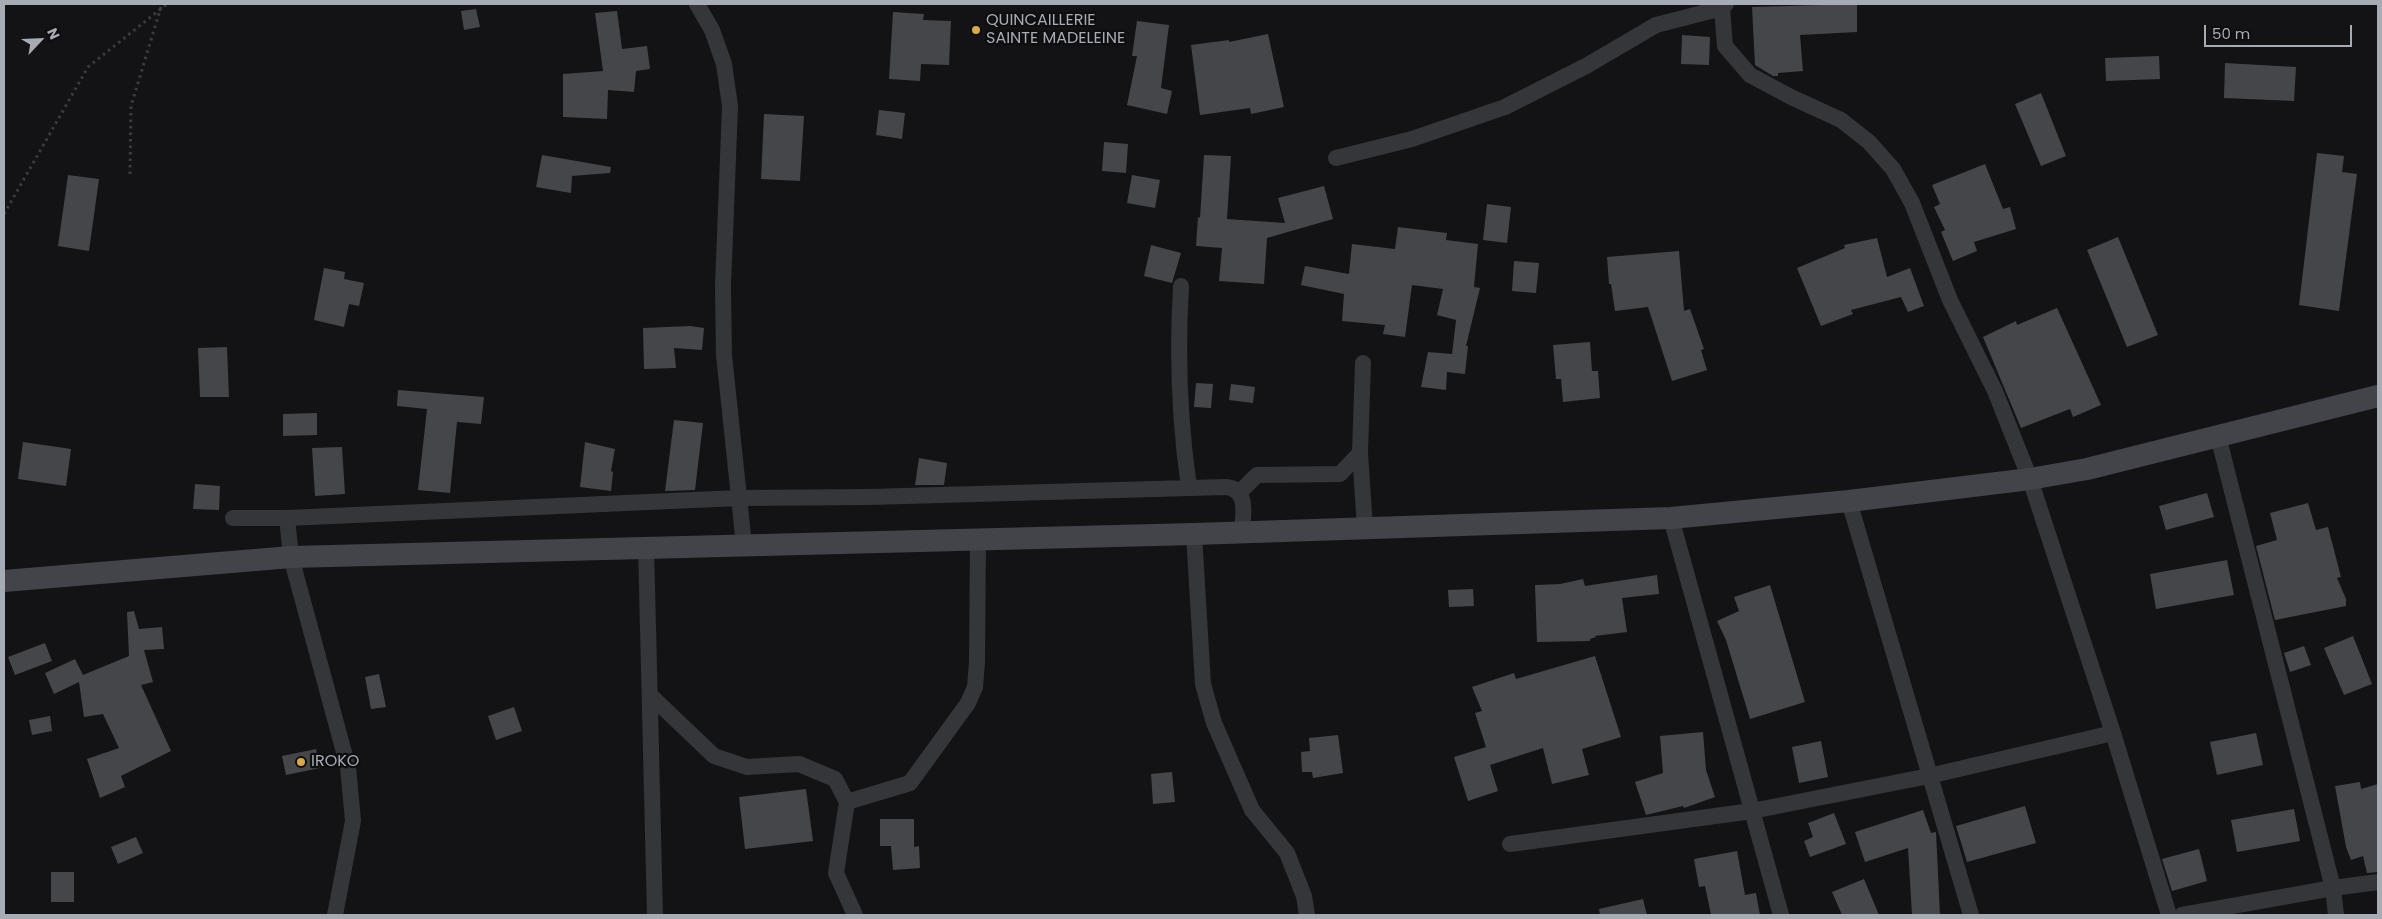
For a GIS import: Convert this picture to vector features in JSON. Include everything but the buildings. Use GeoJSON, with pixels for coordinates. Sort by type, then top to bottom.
{"type":"FeatureCollection","features":[{"type":"Feature","properties":{"kind":"street"},"geometry":{"type":"LineString","coordinates":[[697,4],[712,30],[724,64],[730,106],[722,286],[724,355],[744,545]]}},
{"type":"Feature","properties":{"kind":"street"},"geometry":{"type":"LineString","coordinates":[[1336,158],[1412,139],[1505,107],[1586,66],[1656,25],[1724,6],[1725,46],[1750,75],[1791,97],[1842,120],[1869,142],[1893,169],[1912,203],[1950,300],[1995,391],[2030,479],[2113,733],[2169,915]]}},
{"type":"Feature","properties":{"kind":"street"},"geometry":{"type":"LineString","coordinates":[[1181,286],[1178,334],[1178,393],[1189,486]]}},
{"type":"Feature","properties":{"kind":"street"},"geometry":{"type":"LineString","coordinates":[[1363,363],[1360,453],[1365,528]]}},
{"type":"Feature","properties":{"kind":"street"},"geometry":{"type":"LineString","coordinates":[[4,581],[291,556],[1194,534],[1671,518],[1849,502],[2030,479],[2087,469],[2378,396]]}},
{"type":"Feature","properties":{"kind":"street"},"geometry":{"type":"LineString","coordinates":[[2218,436],[2333,888],[2336,915]]}},
{"type":"Feature","properties":{"kind":"street"},"geometry":{"type":"LineString","coordinates":[[1240,492],[1257,475],[1340,474],[1360,453]]}},
{"type":"Feature","properties":{"kind":"street"},"geometry":{"type":"LineString","coordinates":[[233,518],[287,518],[739,498],[870,498],[1189,486],[1234,488],[1240,492],[1243,498],[1242,532]]}},
{"type":"Feature","properties":{"kind":"street"},"geometry":{"type":"LineString","coordinates":[[1849,502],[1971,915]]}},
{"type":"Feature","properties":{"kind":"street"},"geometry":{"type":"LineString","coordinates":[[287,518],[291,556],[348,767],[353,821],[335,915]]}},
{"type":"Feature","properties":{"kind":"street"},"geometry":{"type":"LineString","coordinates":[[1671,518],[1781,915]]}},
{"type":"Feature","properties":{"kind":"street"},"geometry":{"type":"LineString","coordinates":[[1194,534],[1203,684],[1214,723],[1252,810],[1287,853],[1304,896],[1307,915]]}},
{"type":"Feature","properties":{"kind":"street"},"geometry":{"type":"LineString","coordinates":[[847,802],[910,784],[968,702],[974,686],[979,633],[978,538]]}},
{"type":"Feature","properties":{"kind":"street"},"geometry":{"type":"LineString","coordinates":[[646,546],[655,915]]}},
{"type":"Feature","properties":{"kind":"street"},"geometry":{"type":"LineString","coordinates":[[650,695],[714,756],[747,767],[799,764],[835,779],[847,802],[836,873],[856,915]]}},
{"type":"Feature","properties":{"kind":"street"},"geometry":{"type":"LineString","coordinates":[[1510,844],[1752,811],[1930,776],[2113,733]]}},
{"type":"Feature","properties":{"kind":"street"},"geometry":{"type":"LineString","coordinates":[[2182,915],[2333,888],[2378,882]]}},
{"type":"Feature","properties":{"kind":"path"},"geometry":{"type":"LineString","coordinates":[[4,214],[88,67],[161,6],[167,4]]}},
{"type":"Feature","properties":{"kind":"path"},"geometry":{"type":"LineString","coordinates":[[130,174],[131,106],[161,6]]}},
{"type":"Feature","properties":{"kind":"place","name":"QUINCAILLERIE SAINTE MADELEINE"},"geometry":{"type":"Point","coordinates":[976,30]}},
{"type":"Feature","properties":{"kind":"place","name":"IROKO"},"geometry":{"type":"Point","coordinates":[301,762]}}]}
